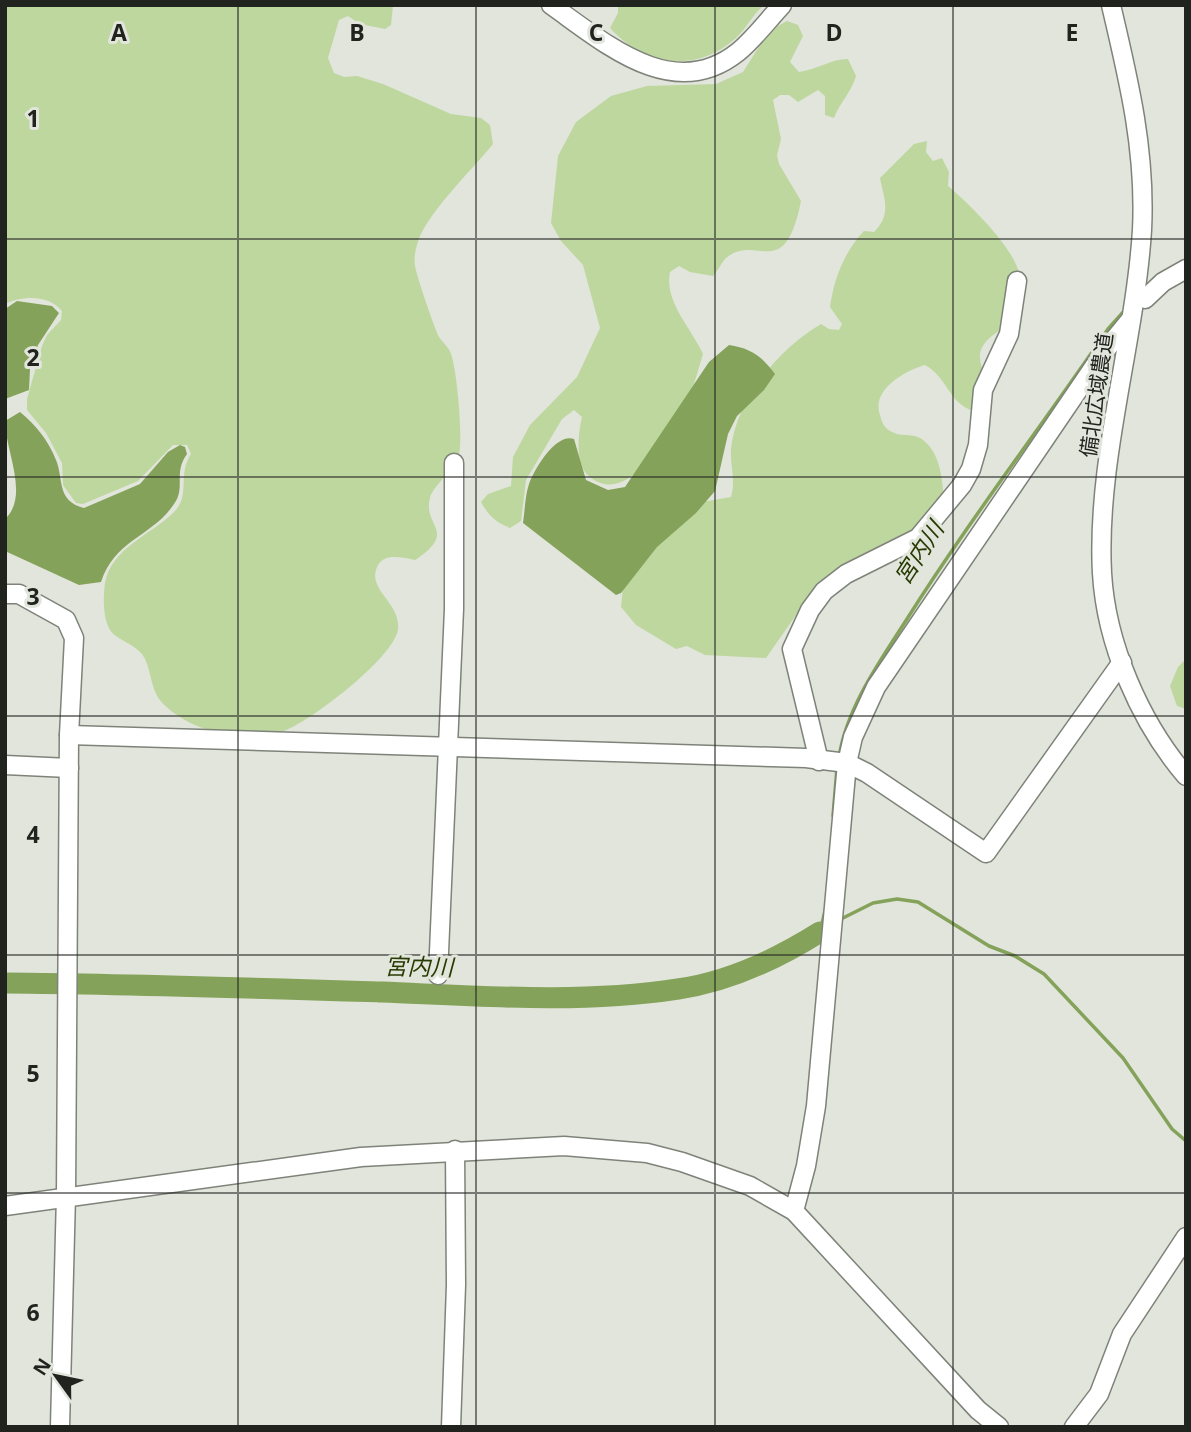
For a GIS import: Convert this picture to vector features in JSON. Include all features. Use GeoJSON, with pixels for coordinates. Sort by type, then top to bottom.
{"type":"FeatureCollection","features":[{"type":"Feature","properties":{"kind":"street"},"geometry":{"type":"LineString","coordinates":[[551,5],[628,59],[654,70],[692,72],[715,66],[738,52],[782,5]]}},
{"type":"Feature","properties":{"kind":"street","name":"備北広域農道"},"geometry":{"type":"LineString","coordinates":[[1111,5],[1133,95],[1142,156],[1142,222],[1136,303],[1103,516],[1102,574],[1122,662],[1138,701],[1178,758],[1186,776]]}},
{"type":"Feature","properties":{"kind":"street"},"geometry":{"type":"LineString","coordinates":[[794,1211],[806,1166],[816,1106],[847,763],[861,714],[897,654],[1136,303],[1163,282],[1186,269]]}},
{"type":"Feature","properties":{"kind":"street"},"geometry":{"type":"LineString","coordinates":[[819,761],[792,649],[810,610],[824,591],[846,574],[918,538],[962,485],[971,469],[978,445],[983,390],[1009,334],[1017,281]]}},
{"type":"Feature","properties":{"kind":"street"},"geometry":{"type":"LineString","coordinates":[[438,975],[454,609],[454,463]]}},
{"type":"Feature","properties":{"kind":"street"},"geometry":{"type":"LineString","coordinates":[[5,594],[19,594],[66,620],[74,638],[69,735],[66,1195],[61,1427]]}},
{"type":"Feature","properties":{"kind":"street"},"geometry":{"type":"LineString","coordinates":[[69,735],[847,763],[986,853],[1122,662]]}},
{"type":"Feature","properties":{"kind":"street"},"geometry":{"type":"LineString","coordinates":[[5,765],[69,768]]}},
{"type":"Feature","properties":{"kind":"street"},"geometry":{"type":"LineString","coordinates":[[5,1206],[66,1195],[361,1157],[564,1146],[647,1153],[682,1162],[750,1186],[794,1211],[978,1409],[999,1427]]}},
{"type":"Feature","properties":{"kind":"street"},"geometry":{"type":"LineString","coordinates":[[451,1427],[456,1285],[455,1150]]}},
{"type":"Feature","properties":{"kind":"street"},"geometry":{"type":"LineString","coordinates":[[1074,1427],[1099,1394],[1122,1334],[1186,1237]]}},
{"type":"Feature","properties":{"kind":"shaded area"},"geometry":{"type":"Polygon","coordinates":[[[5,5],[393,5],[391,25],[385,29],[360,24],[348,16],[339,20],[328,58],[334,73],[344,77],[357,76],[383,84],[451,114],[481,118],[490,125],[493,144],[429,221],[421,234],[415,253],[416,271],[430,314],[453,362],[460,420],[457,460],[430,498],[430,515],[437,535],[435,542],[415,560],[389,558],[380,562],[377,567],[376,583],[398,620],[393,641],[382,656],[329,703],[281,732],[233,735],[199,727],[184,719],[159,699],[142,654],[111,632],[108,626],[104,596],[109,571],[123,551],[165,520],[179,505],[185,470],[191,454],[187,445],[173,445],[138,481],[83,504],[76,503],[63,485],[62,463],[46,433],[27,410],[27,399],[42,346],[47,335],[61,320],[62,311],[50,302],[35,298],[19,299],[5,304],[5,5]]]}},
{"type":"Feature","properties":{"kind":"shaded area"},"geometry":{"type":"Polygon","coordinates":[[[618,5],[764,5],[740,34],[721,49],[688,61],[671,61],[639,51],[610,28],[618,13],[618,5]]]}},
{"type":"Feature","properties":{"kind":"shaded area"},"geometry":{"type":"Polygon","coordinates":[[[787,21],[798,25],[803,36],[790,62],[799,72],[848,59],[856,76],[834,118],[825,115],[825,96],[818,90],[798,102],[789,95],[780,95],[773,100],[781,139],[777,155],[779,164],[801,201],[786,242],[778,249],[769,251],[737,252],[726,258],[713,276],[690,272],[679,266],[670,272],[669,283],[675,305],[703,354],[688,399],[648,460],[638,471],[616,484],[604,484],[591,478],[582,466],[580,458],[582,417],[574,410],[562,419],[526,480],[521,521],[510,528],[500,523],[489,514],[481,502],[488,494],[511,486],[513,457],[530,425],[577,377],[600,328],[583,265],[561,241],[551,223],[558,156],[576,122],[611,96],[647,86],[716,84],[743,72],[774,28],[787,21]]]}},
{"type":"Feature","properties":{"kind":"shaded area"},"geometry":{"type":"Polygon","coordinates":[[[927,141],[926,152],[933,161],[942,158],[949,172],[948,186],[992,229],[1018,269],[1020,285],[1013,323],[993,335],[983,346],[980,357],[990,389],[991,400],[986,413],[964,407],[934,371],[925,365],[891,383],[880,397],[878,406],[883,423],[892,432],[916,436],[930,447],[939,465],[944,498],[909,540],[840,575],[810,595],[766,658],[705,655],[687,646],[676,649],[636,625],[621,607],[623,588],[652,548],[702,502],[731,497],[731,449],[741,412],[775,361],[805,334],[821,324],[829,329],[839,330],[842,324],[830,307],[834,286],[841,266],[857,239],[864,231],[874,232],[883,219],[885,200],[880,178],[914,144],[927,141]]]}},
{"type":"Feature","properties":{"kind":"shaded area"},"geometry":{"type":"Polygon","coordinates":[[[17,301],[52,306],[59,313],[38,345],[30,369],[29,390],[5,399],[5,309],[17,301]]]}},
{"type":"Feature","properties":{"kind":"shaded area"},"geometry":{"type":"Polygon","coordinates":[[[729,345],[755,354],[775,374],[764,390],[737,416],[728,434],[715,491],[696,513],[657,547],[621,593],[616,595],[523,523],[532,477],[553,446],[560,441],[574,439],[586,480],[608,490],[625,487],[709,362],[729,345]]]}},
{"type":"Feature","properties":{"kind":"shaded area"},"geometry":{"type":"Polygon","coordinates":[[[20,412],[49,446],[56,460],[65,495],[75,505],[84,508],[140,484],[168,452],[180,445],[185,447],[187,454],[181,468],[179,492],[174,504],[155,524],[115,556],[101,582],[79,585],[5,551],[5,519],[16,498],[16,486],[5,421],[20,412]]]}},
{"type":"Feature","properties":{"kind":"shaded area"},"geometry":{"type":"Polygon","coordinates":[[[1186,659],[1186,709],[1177,706],[1170,686],[1178,667],[1186,659]]]}},
{"type":"Feature","properties":{"kind":"waterway","name":"宮内川"},"geometry":{"type":"LineString","coordinates":[[839,757],[849,720],[886,651],[981,509],[1108,329],[1126,309]]}},
{"type":"Feature","properties":{"kind":"waterway","name":"宮内川"},"geometry":{"type":"LineString","coordinates":[[833,816],[837,768]]}},
{"type":"Feature","properties":{"kind":"waterway","name":"宮内川"},"geometry":{"type":"LineString","coordinates":[[839,920],[873,903],[897,899],[918,902],[989,946],[1015,956],[1044,974],[1123,1058],[1172,1129],[1186,1141]]}},
{"type":"Feature","properties":{"kind":"waterway","name":"宮内川"},"geometry":{"type":"LineString","coordinates":[[820,932],[826,907]]}},
{"type":"Feature","properties":{"kind":"waterway","name":"宮内川"},"geometry":{"type":"LineString","coordinates":[[5,983],[530,998],[641,994],[697,986],[734,975],[769,960],[820,932]]}}]}
